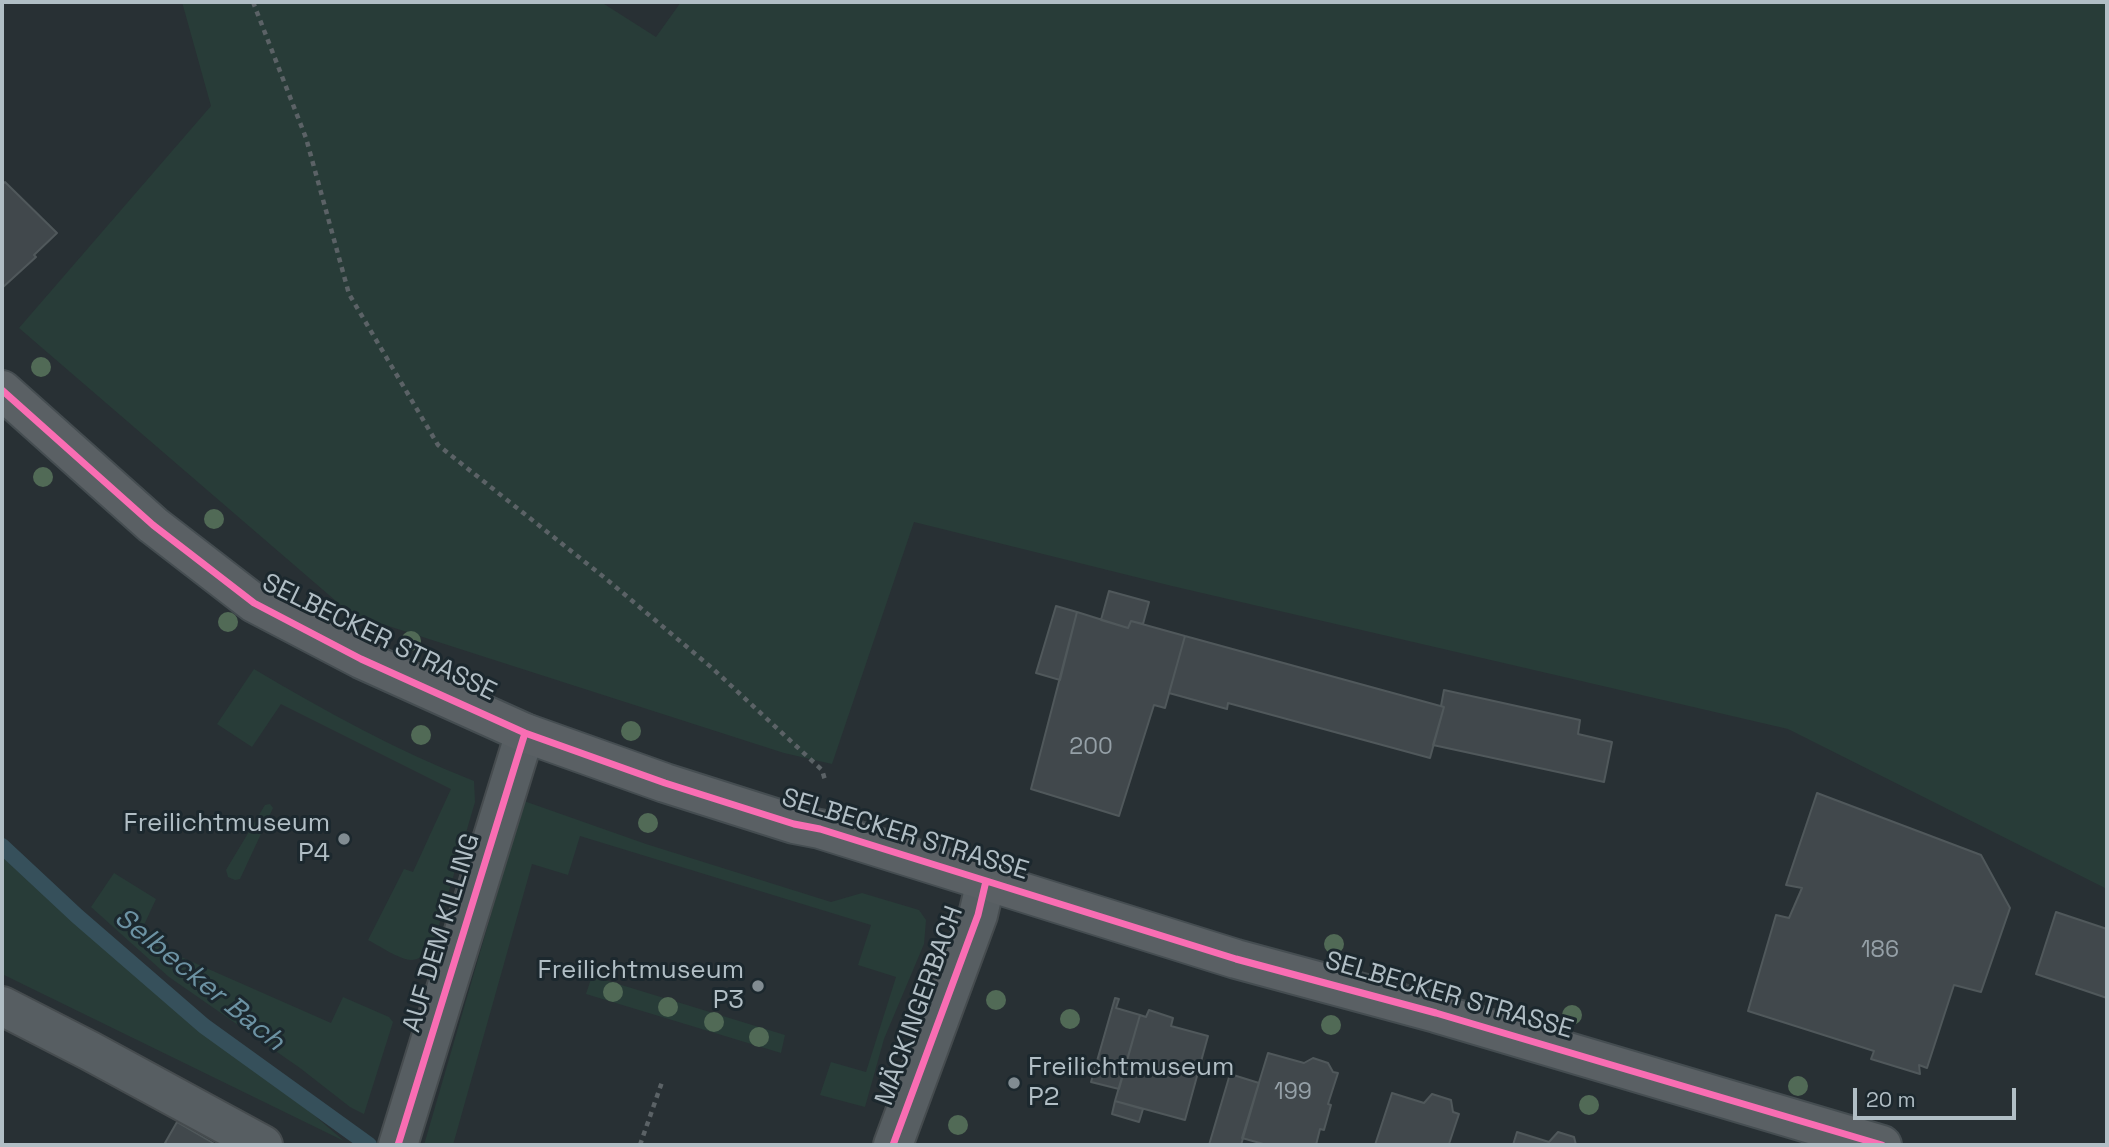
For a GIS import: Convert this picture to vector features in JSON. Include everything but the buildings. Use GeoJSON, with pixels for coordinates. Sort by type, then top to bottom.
{"type":"FeatureCollection","features":[{"type":"Feature","properties":{"kind":"main road","name":"SELBECKER STRASSE"},"geometry":{"type":"LineString","coordinates":[[2,390],[153,526],[254,603],[361,659],[525,733],[665,783],[1236,959],[1436,1013],[1882,1145]]}},
{"type":"Feature","properties":{"kind":"street","name":"AUF DEM KILLING"},"geometry":{"type":"LineString","coordinates":[[399,1143],[525,733]]}},
{"type":"Feature","properties":{"kind":"street","name":"MÄCKINGERBACH"},"geometry":{"type":"LineString","coordinates":[[893,1145],[978,915],[986,881]]}},
{"type":"Feature","properties":{"kind":"street"},"geometry":{"type":"LineString","coordinates":[[2,1006],[263,1145]]}},
{"type":"Feature","properties":{"kind":"path"},"geometry":{"type":"LineString","coordinates":[[253,2],[306,138],[349,294],[438,445],[606,578],[701,659],[822,770],[832,799],[820,829]]}},
{"type":"Feature","properties":{"kind":"path"},"geometry":{"type":"LineString","coordinates":[[640,1145],[662,1082]]}},
{"type":"Feature","properties":{"kind":"green space"},"geometry":{"type":"Polygon","coordinates":[[[182,2],[601,2],[656,37],[681,2],[2107,2],[2107,889],[1788,729],[1172,586],[914,522],[832,764],[784,753],[351,614],[19,328],[211,106],[182,2]]]}},
{"type":"Feature","properties":{"kind":"green space"},"geometry":{"type":"Polygon","coordinates":[[[254,669],[362,730],[474,781],[475,802],[432,949],[422,956],[414,960],[406,959],[368,940],[404,869],[413,872],[451,789],[281,704],[252,747],[217,724],[254,669]]]}},
{"type":"Feature","properties":{"kind":"green space"},"geometry":{"type":"Polygon","coordinates":[[[524,801],[646,844],[831,902],[862,893],[919,910],[926,920],[924,944],[884,1039],[865,1107],[820,1095],[831,1062],[866,1072],[896,977],[858,965],[871,925],[580,836],[568,875],[532,864],[453,1145],[424,1145],[524,801]]]}},
{"type":"Feature","properties":{"kind":"green space"},"geometry":{"type":"Polygon","coordinates":[[[270,804],[273,808],[240,879],[228,877],[226,870],[265,805],[270,804]]]}},
{"type":"Feature","properties":{"kind":"green space"},"geometry":{"type":"Polygon","coordinates":[[[2,845],[344,1141],[2,974],[2,845]]]}},
{"type":"Feature","properties":{"kind":"green space"},"geometry":{"type":"Polygon","coordinates":[[[114,873],[156,899],[138,938],[331,1023],[343,997],[389,1017],[393,1022],[364,1114],[350,1107],[300,1068],[169,977],[91,907],[114,873]]]}},
{"type":"Feature","properties":{"kind":"green space"},"geometry":{"type":"Polygon","coordinates":[[[592,976],[785,1035],[781,1053],[586,994],[592,976]]]}},
{"type":"Feature","properties":{"kind":"waterway","name":"Selbecker Bach"},"geometry":{"type":"LineString","coordinates":[[2,846],[77,916],[204,1026],[369,1145]]}},
{"type":"Feature","properties":{"kind":"cycle path"},"geometry":{"type":"LineString","coordinates":[[2,390],[153,525],[254,603],[361,659],[525,733],[665,783],[1236,959],[1436,1013],[1882,1145]]}},
{"type":"Feature","properties":{"kind":"cycle path"},"geometry":{"type":"LineString","coordinates":[[398,1145],[525,733]]}},
{"type":"Feature","properties":{"kind":"cycle path"},"geometry":{"type":"LineString","coordinates":[[893,1145],[978,915],[986,881]]}},
{"type":"Feature","properties":{"kind":"place","name":"Freilichtmuseum P4"},"geometry":{"type":"Point","coordinates":[344,839]}},
{"type":"Feature","properties":{"kind":"place","name":"Freilichtmuseum P3"},"geometry":{"type":"Point","coordinates":[758,986]}},
{"type":"Feature","properties":{"kind":"place","name":"Freilichtmuseum P2"},"geometry":{"type":"Point","coordinates":[1014,1083]}}]}
